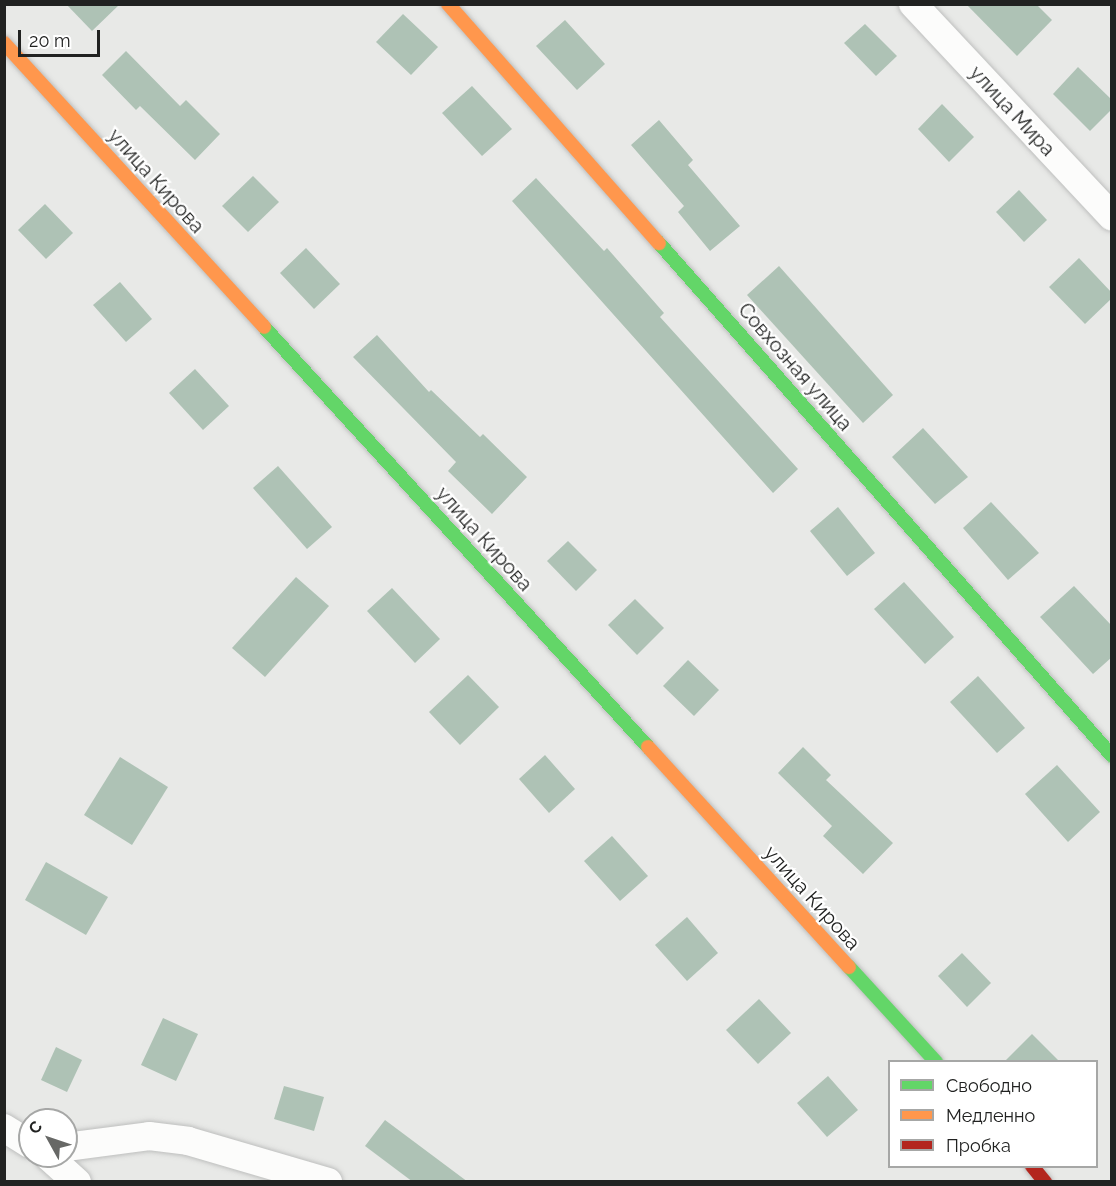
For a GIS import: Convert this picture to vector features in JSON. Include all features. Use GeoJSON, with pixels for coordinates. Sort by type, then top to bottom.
{"type":"FeatureCollection","features":[{"type":"Feature","properties":{"kind":"street","name":"Совхозная улица"},"geometry":{"type":"LineString","coordinates":[[448,4],[1112,756]]}},
{"type":"Feature","properties":{"kind":"street","name":"улица Мира"},"geometry":{"type":"LineString","coordinates":[[913,4],[1112,217]]}},
{"type":"Feature","properties":{"kind":"street","name":"улица Кирова"},"geometry":{"type":"LineString","coordinates":[[4,43],[934,1060]]}},
{"type":"Feature","properties":{"kind":"street"},"geometry":{"type":"LineString","coordinates":[[4,1128],[18,1136]]}},
{"type":"Feature","properties":{"kind":"street"},"geometry":{"type":"LineString","coordinates":[[78,1145],[149,1136],[200,1144],[328,1182]]}},
{"type":"Feature","properties":{"kind":"street"},"geometry":{"type":"LineString","coordinates":[[62,1168],[78,1182]]}},
{"type":"Feature","properties":{"kind":"street"},"geometry":{"type":"LineString","coordinates":[[1033,1168],[1046,1182]]}},
{"type":"Feature","properties":{"kind":"building"},"geometry":{"type":"Polygon","coordinates":[[[66,4],[120,4],[92,31],[66,4]]]}},
{"type":"Feature","properties":{"kind":"building"},"geometry":{"type":"Polygon","coordinates":[[[966,4],[1036,4],[1052,20],[1017,56],[966,4]]]}},
{"type":"Feature","properties":{"kind":"building"},"geometry":{"type":"Polygon","coordinates":[[[403,14],[438,47],[411,75],[376,42],[403,14]]]}},
{"type":"Feature","properties":{"kind":"building"},"geometry":{"type":"Polygon","coordinates":[[[565,20],[605,64],[577,90],[536,46],[565,20]]]}},
{"type":"Feature","properties":{"kind":"building"},"geometry":{"type":"Polygon","coordinates":[[[865,24],[897,56],[876,76],[844,43],[865,24]]]}},
{"type":"Feature","properties":{"kind":"building"},"geometry":{"type":"Polygon","coordinates":[[[126,51],[180,106],[186,100],[220,134],[195,160],[140,106],[136,110],[102,75],[126,51]]]}},
{"type":"Feature","properties":{"kind":"building"},"geometry":{"type":"Polygon","coordinates":[[[1078,67],[1112,100],[1112,109],[1090,131],[1053,94],[1078,67]]]}},
{"type":"Feature","properties":{"kind":"building"},"geometry":{"type":"Polygon","coordinates":[[[472,86],[512,129],[482,156],[442,113],[472,86]]]}},
{"type":"Feature","properties":{"kind":"building"},"geometry":{"type":"Polygon","coordinates":[[[942,104],[974,137],[949,162],[918,129],[942,104]]]}},
{"type":"Feature","properties":{"kind":"building"},"geometry":{"type":"Polygon","coordinates":[[[659,120],[693,160],[688,165],[740,226],[710,251],[678,212],[684,206],[631,145],[659,120]]]}},
{"type":"Feature","properties":{"kind":"building"},"geometry":{"type":"Polygon","coordinates":[[[253,176],[279,202],[248,232],[222,206],[253,176]]]}},
{"type":"Feature","properties":{"kind":"building"},"geometry":{"type":"Polygon","coordinates":[[[536,178],[604,251],[607,248],[664,313],[660,317],[798,469],[773,493],[512,201],[536,178]]]}},
{"type":"Feature","properties":{"kind":"building"},"geometry":{"type":"Polygon","coordinates":[[[1019,190],[1047,220],[1024,242],[996,212],[1019,190]]]}},
{"type":"Feature","properties":{"kind":"building"},"geometry":{"type":"Polygon","coordinates":[[[45,204],[73,233],[46,259],[18,230],[45,204]]]}},
{"type":"Feature","properties":{"kind":"building"},"geometry":{"type":"Polygon","coordinates":[[[306,248],[340,284],[314,309],[280,273],[306,248]]]}},
{"type":"Feature","properties":{"kind":"building"},"geometry":{"type":"Polygon","coordinates":[[[1079,258],[1112,293],[1112,298],[1085,324],[1049,287],[1079,258]]]}},
{"type":"Feature","properties":{"kind":"building"},"geometry":{"type":"Polygon","coordinates":[[[779,266],[893,395],[863,423],[747,295],[779,266]]]}},
{"type":"Feature","properties":{"kind":"building"},"geometry":{"type":"Polygon","coordinates":[[[120,282],[152,319],[126,342],[93,305],[120,282]]]}},
{"type":"Feature","properties":{"kind":"building"},"geometry":{"type":"Polygon","coordinates":[[[377,335],[429,392],[431,390],[480,437],[483,434],[527,477],[492,514],[448,471],[456,462],[353,357],[377,335]]]}},
{"type":"Feature","properties":{"kind":"building"},"geometry":{"type":"Polygon","coordinates":[[[195,369],[229,406],[203,430],[169,393],[195,369]]]}},
{"type":"Feature","properties":{"kind":"building"},"geometry":{"type":"Polygon","coordinates":[[[923,428],[968,477],[935,504],[892,457],[923,428]]]}},
{"type":"Feature","properties":{"kind":"building"},"geometry":{"type":"Polygon","coordinates":[[[278,466],[332,527],[307,549],[253,488],[278,466]]]}},
{"type":"Feature","properties":{"kind":"building"},"geometry":{"type":"Polygon","coordinates":[[[991,502],[1039,553],[1008,580],[963,528],[991,502]]]}},
{"type":"Feature","properties":{"kind":"building"},"geometry":{"type":"Polygon","coordinates":[[[838,507],[875,553],[847,576],[810,531],[838,507]]]}},
{"type":"Feature","properties":{"kind":"building"},"geometry":{"type":"Polygon","coordinates":[[[568,541],[597,570],[576,591],[547,561],[568,541]]]}},
{"type":"Feature","properties":{"kind":"building"},"geometry":{"type":"Polygon","coordinates":[[[296,577],[329,606],[265,677],[232,648],[296,577]]]}},
{"type":"Feature","properties":{"kind":"building"},"geometry":{"type":"Polygon","coordinates":[[[904,582],[954,637],[925,664],[874,609],[904,582]]]}},
{"type":"Feature","properties":{"kind":"building"},"geometry":{"type":"Polygon","coordinates":[[[1074,586],[1112,626],[1112,657],[1093,674],[1040,617],[1074,586]]]}},
{"type":"Feature","properties":{"kind":"building"},"geometry":{"type":"Polygon","coordinates":[[[392,588],[440,639],[415,663],[367,611],[392,588]]]}},
{"type":"Feature","properties":{"kind":"building"},"geometry":{"type":"Polygon","coordinates":[[[635,599],[664,628],[637,655],[608,625],[635,599]]]}},
{"type":"Feature","properties":{"kind":"building"},"geometry":{"type":"Polygon","coordinates":[[[688,660],[719,690],[694,716],[663,686],[688,660]]]}},
{"type":"Feature","properties":{"kind":"building"},"geometry":{"type":"Polygon","coordinates":[[[468,675],[499,707],[460,745],[429,712],[468,675]]]}},
{"type":"Feature","properties":{"kind":"building"},"geometry":{"type":"Polygon","coordinates":[[[978,676],[1025,728],[997,753],[950,702],[978,676]]]}},
{"type":"Feature","properties":{"kind":"building"},"geometry":{"type":"Polygon","coordinates":[[[803,747],[831,775],[826,780],[893,843],[863,874],[823,836],[832,826],[778,773],[803,747]]]}},
{"type":"Feature","properties":{"kind":"building"},"geometry":{"type":"Polygon","coordinates":[[[545,755],[575,789],[549,813],[519,779],[545,755]]]}},
{"type":"Feature","properties":{"kind":"building"},"geometry":{"type":"Polygon","coordinates":[[[120,757],[168,787],[132,845],[84,815],[120,757]]]}},
{"type":"Feature","properties":{"kind":"building"},"geometry":{"type":"Polygon","coordinates":[[[1057,765],[1100,812],[1068,842],[1025,794],[1057,765]]]}},
{"type":"Feature","properties":{"kind":"building"},"geometry":{"type":"Polygon","coordinates":[[[612,836],[648,876],[620,901],[584,861],[612,836]]]}},
{"type":"Feature","properties":{"kind":"building"},"geometry":{"type":"Polygon","coordinates":[[[46,862],[108,897],[86,935],[25,900],[46,862]]]}},
{"type":"Feature","properties":{"kind":"building"},"geometry":{"type":"Polygon","coordinates":[[[687,917],[718,953],[687,981],[655,945],[687,917]]]}},
{"type":"Feature","properties":{"kind":"building"},"geometry":{"type":"Polygon","coordinates":[[[962,953],[991,983],[967,1007],[938,976],[962,953]]]}},
{"type":"Feature","properties":{"kind":"building"},"geometry":{"type":"Polygon","coordinates":[[[759,999],[791,1033],[758,1064],[726,1030],[759,999]]]}},
{"type":"Feature","properties":{"kind":"building"},"geometry":{"type":"Polygon","coordinates":[[[163,1018],[198,1034],[176,1081],[141,1065],[163,1018]]]}},
{"type":"Feature","properties":{"kind":"building"},"geometry":{"type":"Polygon","coordinates":[[[1032,1034],[1058,1060],[1006,1060],[1032,1034]]]}},
{"type":"Feature","properties":{"kind":"building"},"geometry":{"type":"Polygon","coordinates":[[[56,1047],[82,1060],[67,1092],[41,1080],[56,1047]]]}},
{"type":"Feature","properties":{"kind":"building"},"geometry":{"type":"Polygon","coordinates":[[[828,1076],[858,1110],[827,1137],[797,1103],[828,1076]]]}},
{"type":"Feature","properties":{"kind":"building"},"geometry":{"type":"Polygon","coordinates":[[[284,1086],[324,1097],[314,1131],[274,1119],[284,1086]]]}},
{"type":"Feature","properties":{"kind":"building"},"geometry":{"type":"Polygon","coordinates":[[[385,1120],[468,1182],[413,1182],[365,1146],[385,1120]]]}},
{"type":"Feature","properties":{"kind":"traffic: fast"},"geometry":{"type":"LineString","coordinates":[[659,243],[1112,756]]}},
{"type":"Feature","properties":{"kind":"traffic: fast"},"geometry":{"type":"LineString","coordinates":[[264,327],[648,747]]}},
{"type":"Feature","properties":{"kind":"traffic: fast"},"geometry":{"type":"LineString","coordinates":[[849,967],[934,1060]]}},
{"type":"Feature","properties":{"kind":"traffic: slow"},"geometry":{"type":"LineString","coordinates":[[448,4],[659,243]]}},
{"type":"Feature","properties":{"kind":"traffic: slow"},"geometry":{"type":"LineString","coordinates":[[4,43],[264,327]]}},
{"type":"Feature","properties":{"kind":"traffic: slow"},"geometry":{"type":"LineString","coordinates":[[648,747],[849,967]]}},
{"type":"Feature","properties":{"kind":"traffic: jam"},"geometry":{"type":"LineString","coordinates":[[1034,1168],[1045,1182]]}}]}
